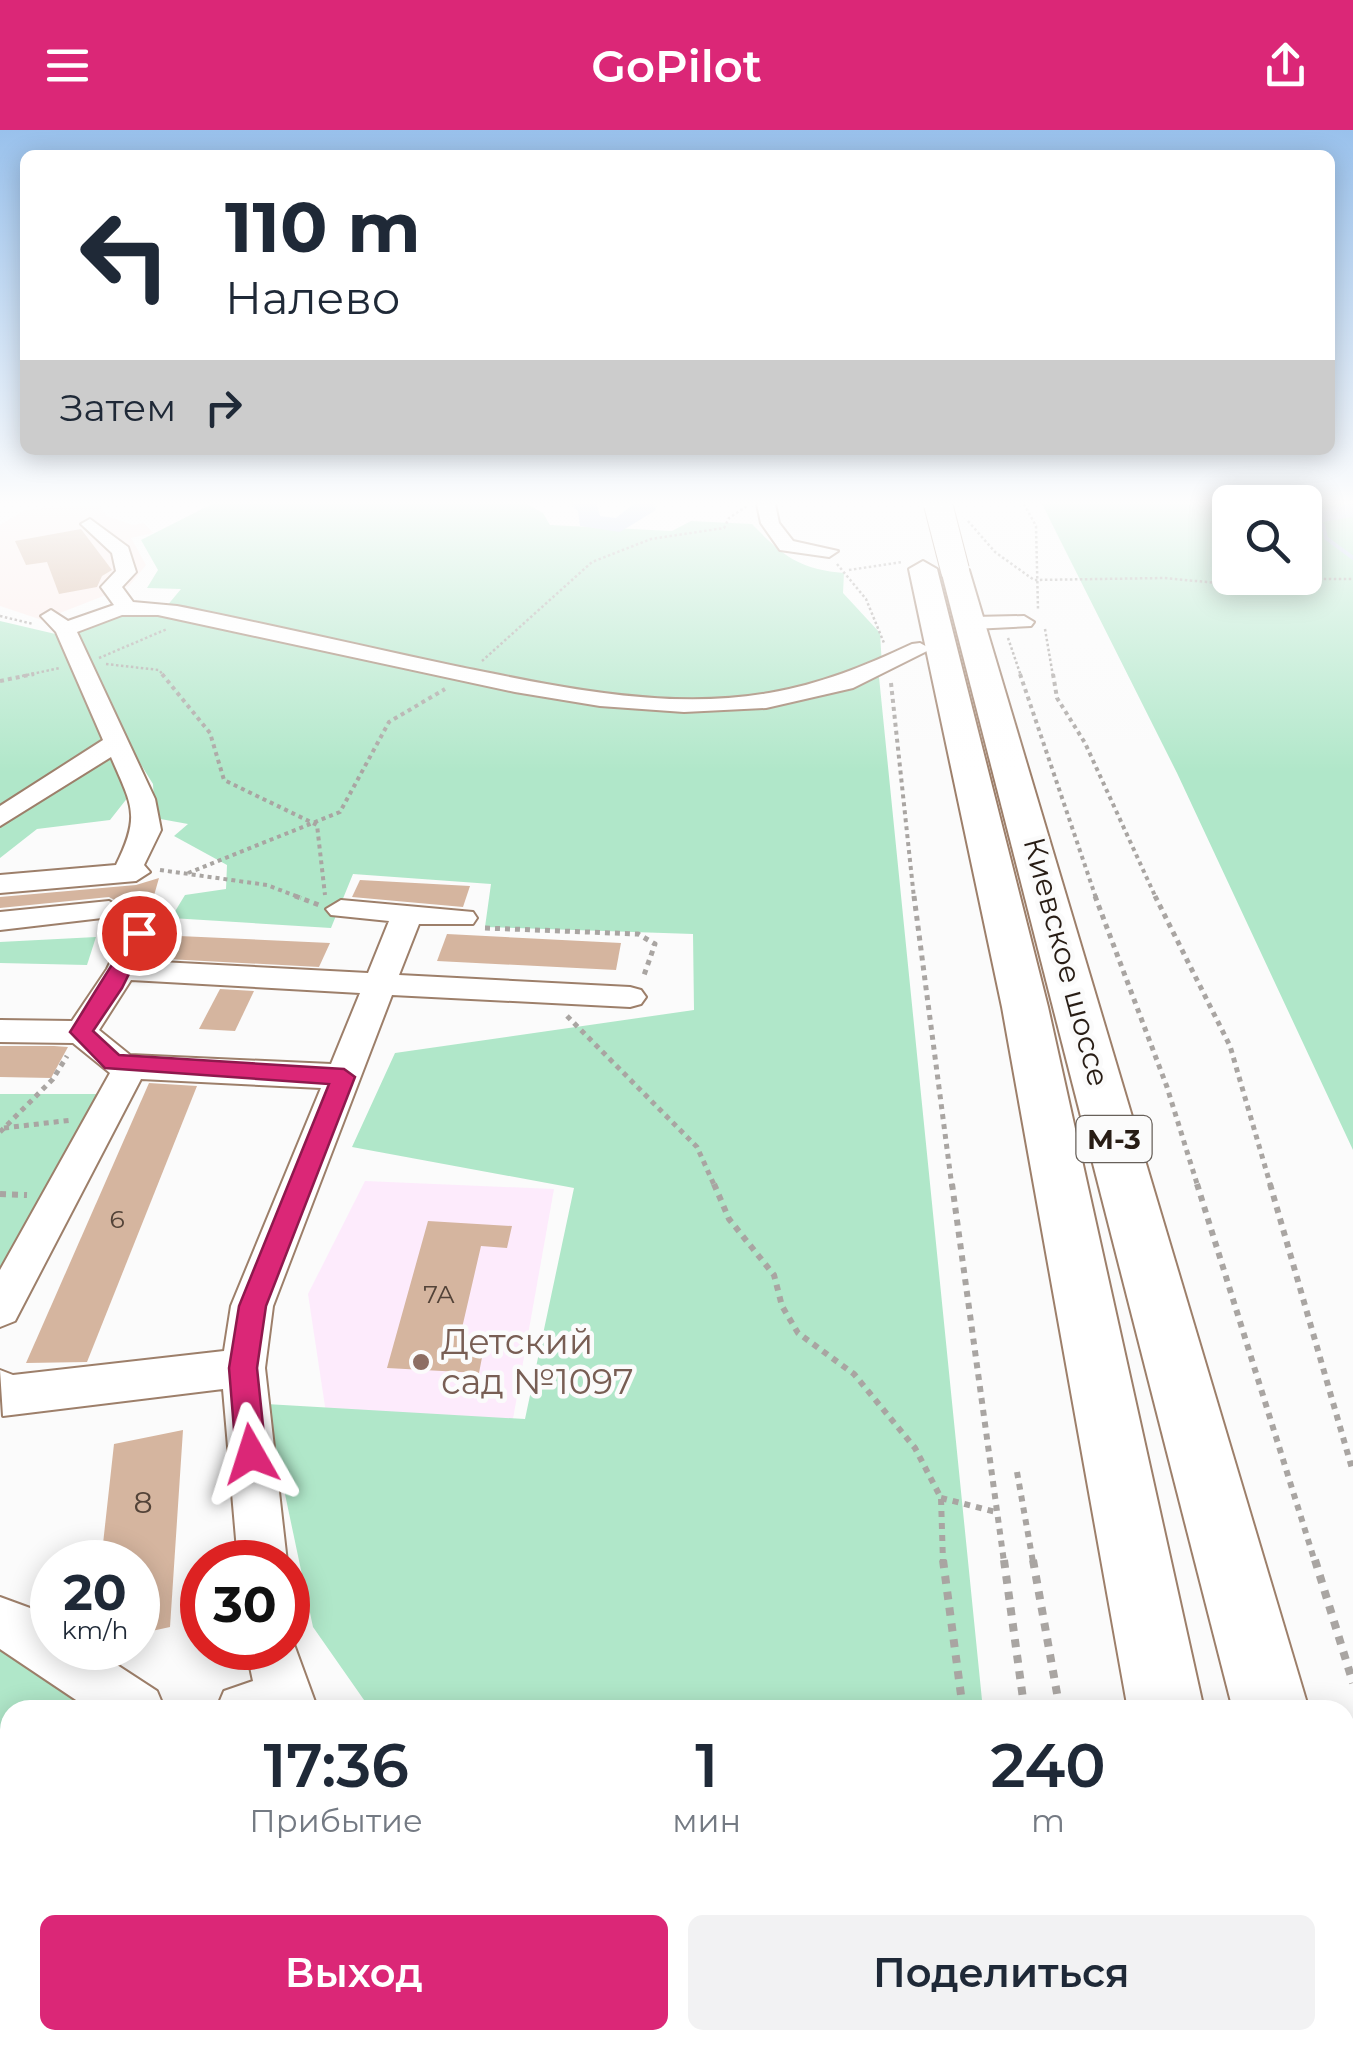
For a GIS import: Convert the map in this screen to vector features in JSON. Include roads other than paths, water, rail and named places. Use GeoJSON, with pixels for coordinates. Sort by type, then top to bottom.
{"type":"FeatureCollection","features":[{"type":"Feature","properties":{"kind":"highway","name":"Киевское шоссе"},"geometry":{"type":"LineString","coordinates":[[949,594],[1025,1007],[1164,1700]]}},
{"type":"Feature","properties":{"kind":"highway","name":"Киевское шоссе"},"geometry":{"type":"LineString","coordinates":[[987,594],[1018,621],[1269,1700]]}},
{"type":"Feature","properties":{"kind":"street"},"geometry":{"type":"LineString","coordinates":[[115,594],[126,608]]}},
{"type":"Feature","properties":{"kind":"street"},"geometry":{"type":"LineString","coordinates":[[0,884],[131,873],[147,830],[142,799],[82,665],[58,622],[126,608],[308,640],[465,677],[592,696],[746,704],[803,696],[868,676],[920,649]]}},
{"type":"Feature","properties":{"kind":"street"},"geometry":{"type":"LineString","coordinates":[[0,818],[117,742]]}},
{"type":"Feature","properties":{"kind":"street"},"geometry":{"type":"LineString","coordinates":[[341,909],[458,918]]}},
{"type":"Feature","properties":{"kind":"street"},"geometry":{"type":"LineString","coordinates":[[0,920],[109,910]]}},
{"type":"Feature","properties":{"kind":"street"},"geometry":{"type":"LineString","coordinates":[[260,1540],[243,1368],[252,1306],[407,915]]}},
{"type":"Feature","properties":{"kind":"street"},"geometry":{"type":"LineString","coordinates":[[81,1032],[122,970],[139,933]]}},
{"type":"Feature","properties":{"kind":"street"},"geometry":{"type":"LineString","coordinates":[[122,970],[630,997]]}},
{"type":"Feature","properties":{"kind":"street"},"geometry":{"type":"LineString","coordinates":[[0,1030],[81,1032],[113,1062],[130,1066],[344,1077]]}},
{"type":"Feature","properties":{"kind":"street"},"geometry":{"type":"LineString","coordinates":[[0,1309],[130,1066]]}},
{"type":"Feature","properties":{"kind":"street"},"geometry":{"type":"LineString","coordinates":[[0,1390],[3,1396],[243,1368]]}},
{"type":"Feature","properties":{"kind":"street"},"geometry":{"type":"LineString","coordinates":[[0,1623],[12,1626],[123,1700]]}},
{"type":"Feature","properties":{"kind":"street"},"geometry":{"type":"LineString","coordinates":[[272,1670],[273,1700]]}},
{"type":"Feature","properties":{"kind":"place","name":"Детский сад №1097"},"geometry":{"type":"Point","coordinates":[421,1362]}}]}
